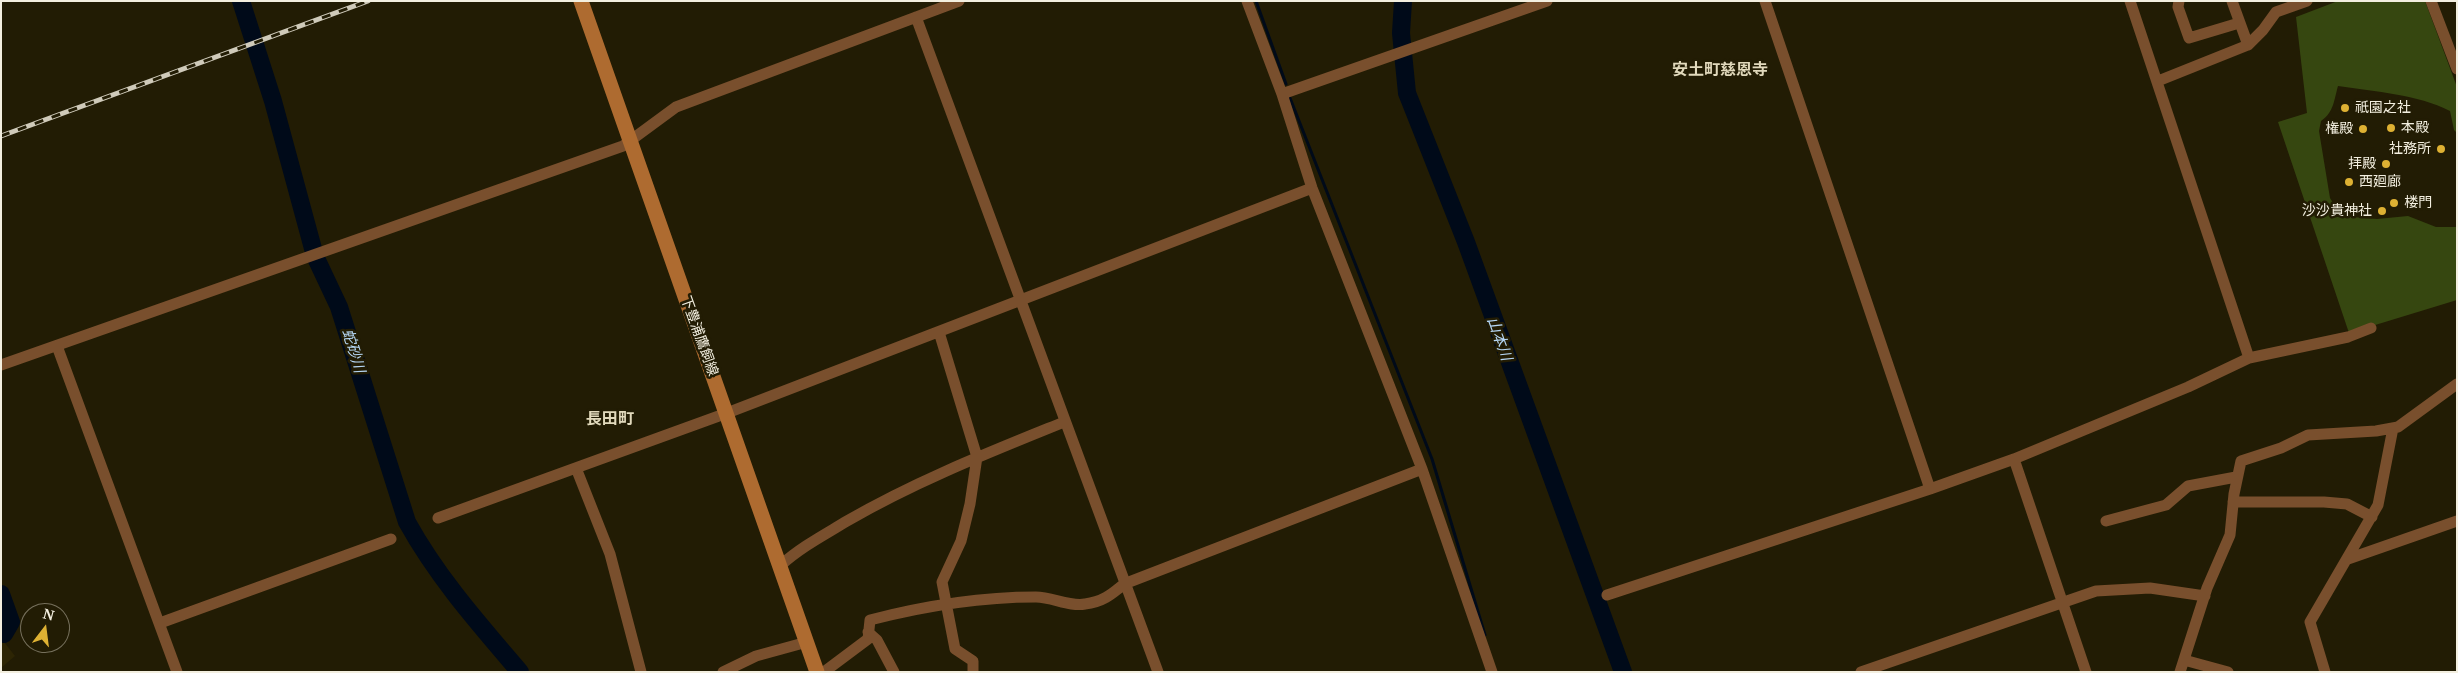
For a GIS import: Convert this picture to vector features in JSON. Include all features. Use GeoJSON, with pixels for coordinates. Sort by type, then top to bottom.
{"type":"FeatureCollection","features":[{"type":"Feature","properties":{"kind":"main road","name":"下豊浦鷹飼線"},"geometry":{"type":"LineString","coordinates":[[580,1],[781,565],[817,672]]}},
{"type":"Feature","properties":{"kind":"street"},"geometry":{"type":"LineString","coordinates":[[1,365],[630,142],[676,107],[959,1]]}},
{"type":"Feature","properties":{"kind":"street"},"geometry":{"type":"LineString","coordinates":[[1248,1],[1282,94],[1312,188],[1422,469],[1492,672]]}},
{"type":"Feature","properties":{"kind":"street"},"geometry":{"type":"LineString","coordinates":[[1282,94],[1547,1]]}},
{"type":"Feature","properties":{"kind":"street"},"geometry":{"type":"LineString","coordinates":[[1765,1],[1930,490]]}},
{"type":"Feature","properties":{"kind":"street"},"geometry":{"type":"LineString","coordinates":[[2130,1],[2249,358]]}},
{"type":"Feature","properties":{"kind":"street"},"geometry":{"type":"LineString","coordinates":[[2179,1],[2178,7],[2189,38],[2239,23]]}},
{"type":"Feature","properties":{"kind":"street"},"geometry":{"type":"LineString","coordinates":[[2232,1],[2248,45]]}},
{"type":"Feature","properties":{"kind":"street"},"geometry":{"type":"LineString","coordinates":[[2269,1],[2276,12]]}},
{"type":"Feature","properties":{"kind":"street"},"geometry":{"type":"LineString","coordinates":[[2158,81],[2248,45],[2263,30],[2276,12],[2307,1]]}},
{"type":"Feature","properties":{"kind":"street"},"geometry":{"type":"LineString","coordinates":[[2431,1],[2457,69]]}},
{"type":"Feature","properties":{"kind":"street"},"geometry":{"type":"LineString","coordinates":[[916,17],[1021,298],[1064,422],[1158,672]]}},
{"type":"Feature","properties":{"kind":"street"},"geometry":{"type":"LineString","coordinates":[[438,518],[726,413],[939,332],[1021,298],[1312,188]]}},
{"type":"Feature","properties":{"kind":"street"},"geometry":{"type":"LineString","coordinates":[[1606,595],[1930,490],[2014,460],[2188,387],[2249,358],[2348,337],[2371,328]]}},
{"type":"Feature","properties":{"kind":"street"},"geometry":{"type":"LineString","coordinates":[[939,332],[977,457],[970,504],[961,541],[942,582],[955,649],[973,661],[973,672]]}},
{"type":"Feature","properties":{"kind":"street"},"geometry":{"type":"LineString","coordinates":[[57,346],[177,672]]}},
{"type":"Feature","properties":{"kind":"street"},"geometry":{"type":"LineString","coordinates":[[2180,672],[2205,596],[2230,535],[2236,477],[2241,461],[2281,448],[2308,435],[2376,431],[2398,427],[2457,384]]}},
{"type":"Feature","properties":{"kind":"street"},"geometry":{"type":"LineString","coordinates":[[781,565],[797,550],[879,503],[977,457],[1064,422]]}},
{"type":"Feature","properties":{"kind":"street"},"geometry":{"type":"LineString","coordinates":[[2325,672],[2310,622],[2378,505],[2393,428]]}},
{"type":"Feature","properties":{"kind":"street"},"geometry":{"type":"LineString","coordinates":[[2014,460],[2086,672]]}},
{"type":"Feature","properties":{"kind":"street"},"geometry":{"type":"LineString","coordinates":[[576,468],[610,554],[641,672]]}},
{"type":"Feature","properties":{"kind":"street"},"geometry":{"type":"LineString","coordinates":[[831,670],[868,639],[870,620],[916,608],[985,599],[1038,597],[1082,605],[1104,600],[1124,584],[1422,469]]}},
{"type":"Feature","properties":{"kind":"street"},"geometry":{"type":"LineString","coordinates":[[2106,521],[2166,505],[2188,486],[2236,477]]}},
{"type":"Feature","properties":{"kind":"street"},"geometry":{"type":"LineString","coordinates":[[2233,502],[2324,502],[2347,504],[2372,517]]}},
{"type":"Feature","properties":{"kind":"street"},"geometry":{"type":"LineString","coordinates":[[2348,559],[2457,521]]}},
{"type":"Feature","properties":{"kind":"street"},"geometry":{"type":"LineString","coordinates":[[160,623],[391,539]]}},
{"type":"Feature","properties":{"kind":"street"},"geometry":{"type":"LineString","coordinates":[[1861,672],[2096,591],[2150,588],[2205,596]]}},
{"type":"Feature","properties":{"kind":"street"},"geometry":{"type":"LineString","coordinates":[[868,632],[877,640],[894,672]]}},
{"type":"Feature","properties":{"kind":"street"},"geometry":{"type":"LineString","coordinates":[[723,672],[756,656],[807,642]]}},
{"type":"Feature","properties":{"kind":"street"},"geometry":{"type":"LineString","coordinates":[[2184,660],[2228,672]]}},
{"type":"Feature","properties":{"kind":"shaded area"},"geometry":{"type":"Polygon","coordinates":[[[1,638],[15,656],[1,668],[1,638]]]}},
{"type":"Feature","properties":{"kind":"green space","name":"沙沙貴神社"},"geometry":{"type":"Polygon","coordinates":[[[2338,1],[2425,1],[2457,87],[2457,133],[2454,130],[2450,111],[2437,105],[2396,94],[2338,86],[2331,110],[2321,121],[2319,131],[2330,198],[2341,216],[2377,219],[2408,216],[2436,227],[2457,227],[2457,300],[2349,333],[2278,122],[2307,113],[2296,17],[2338,1]]]}},
{"type":"Feature","properties":{"kind":"green space"},"geometry":{"type":"Polygon","coordinates":[[[2378,103],[2397,106],[2390,115],[2376,111],[2378,103]]]}},
{"type":"Feature","properties":{"kind":"waterway","name":"蛇砂川"},"geometry":{"type":"LineString","coordinates":[[241,1],[273,101],[315,256],[339,307],[407,522],[419,543],[446,581],[474,618],[520,672]]}},
{"type":"Feature","properties":{"kind":"waterway"},"geometry":{"type":"LineString","coordinates":[[1256,1],[1286,84]]}},
{"type":"Feature","properties":{"kind":"waterway","name":"山本川"},"geometry":{"type":"LineString","coordinates":[[1403,1],[1401,33],[1407,93],[1466,242],[1623,672]]}},
{"type":"Feature","properties":{"kind":"waterway"},"geometry":{"type":"LineString","coordinates":[[1290,98],[1432,459],[1485,635]]}},
{"type":"Feature","properties":{"kind":"waterway"},"geometry":{"type":"LineString","coordinates":[[1,594],[11,622],[4,634]]}},
{"type":"Feature","properties":{"kind":"railway"},"geometry":{"type":"LineString","coordinates":[[1,136],[368,1]]}},
{"type":"Feature","properties":{"kind":"place","name":"祇園之社"},"geometry":{"type":"Point","coordinates":[2345,108]}},
{"type":"Feature","properties":{"kind":"place","name":"本殿"},"geometry":{"type":"Point","coordinates":[2391,128]}},
{"type":"Feature","properties":{"kind":"place","name":"権殿"},"geometry":{"type":"Point","coordinates":[2363,129]}},
{"type":"Feature","properties":{"kind":"place","name":"社務所"},"geometry":{"type":"Point","coordinates":[2441,149]}},
{"type":"Feature","properties":{"kind":"place","name":"拝殿"},"geometry":{"type":"Point","coordinates":[2386,164]}},
{"type":"Feature","properties":{"kind":"place","name":"西廻廊"},"geometry":{"type":"Point","coordinates":[2349,182]}},
{"type":"Feature","properties":{"kind":"place","name":"楼門"},"geometry":{"type":"Point","coordinates":[2394,203]}},
{"type":"Feature","properties":{"kind":"place","name":"沙沙貴神社"},"geometry":{"type":"Point","coordinates":[2382,211]}},
{"type":"Feature","properties":{"kind":"district","name":"安土町慈恩寺"},"geometry":{"type":"Point","coordinates":[1720,70]}},
{"type":"Feature","properties":{"kind":"district","name":"長田町"},"geometry":{"type":"Point","coordinates":[610,419]}}]}
